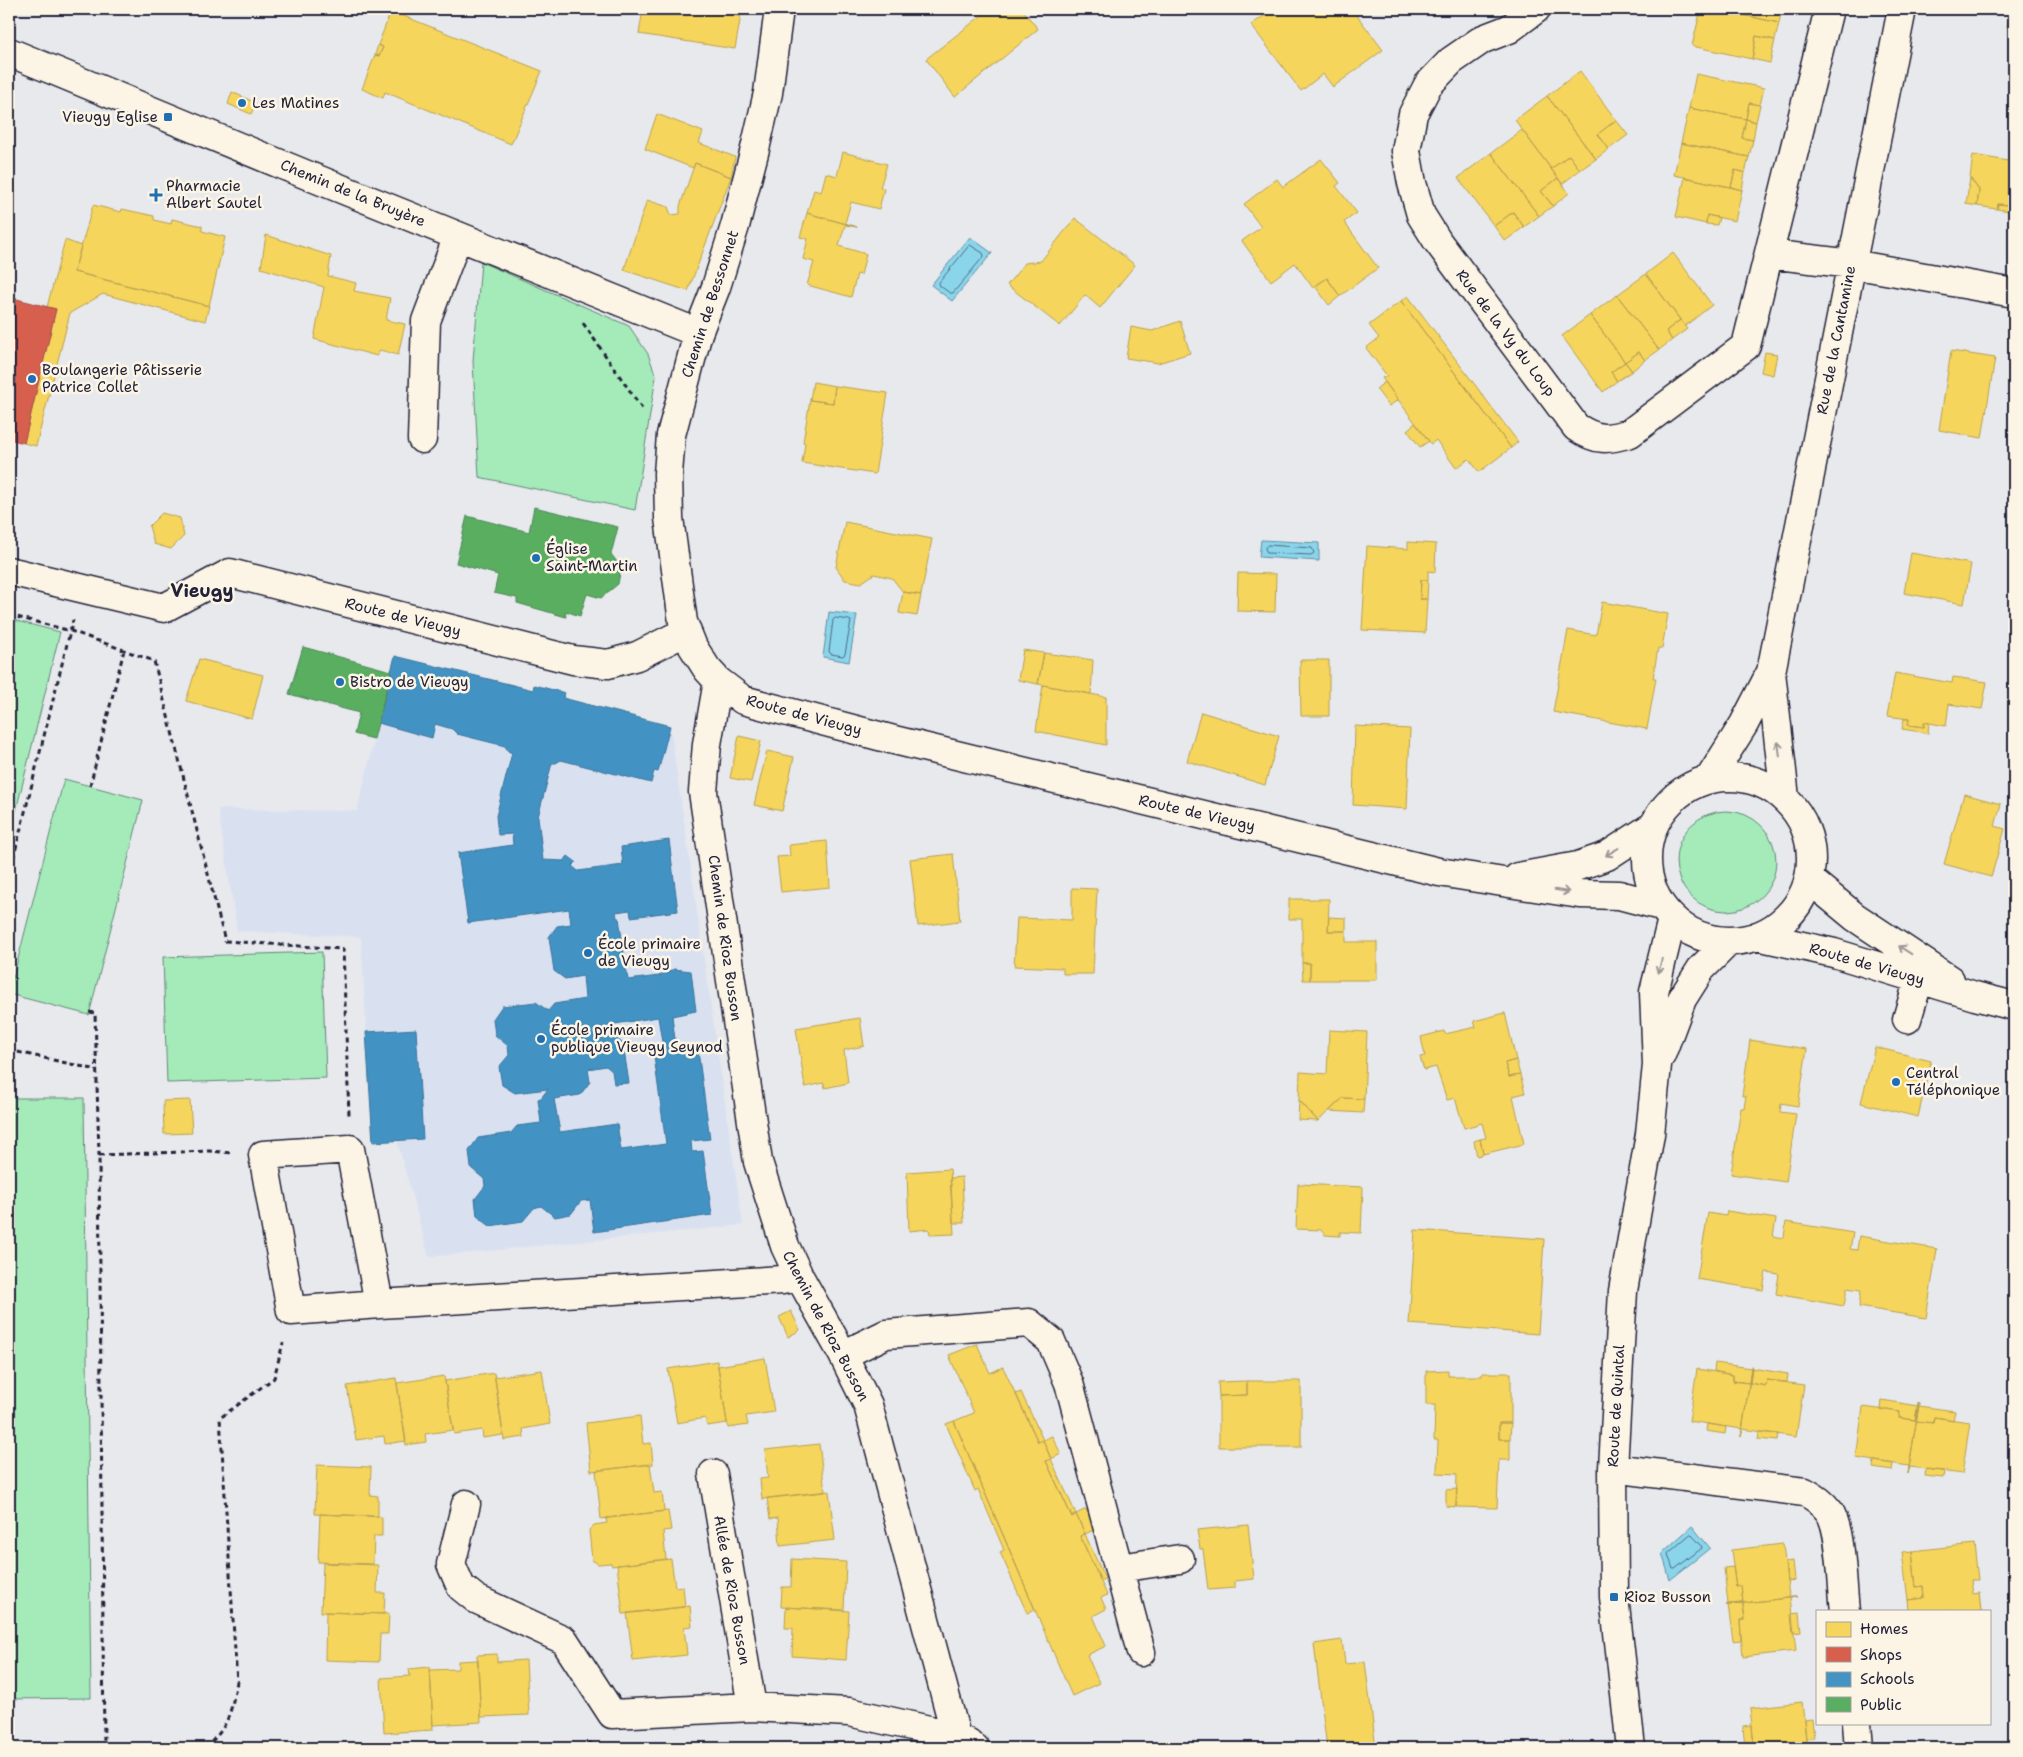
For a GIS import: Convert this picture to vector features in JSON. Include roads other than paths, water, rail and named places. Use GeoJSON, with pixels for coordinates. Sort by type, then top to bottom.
{"type":"FeatureCollection","features":[{"type":"Feature","properties":{"kind":"street","name":"Chemin de Bessonnet"},"geometry":{"type":"LineString","coordinates":[[687,631],[684,622],[669,518],[668,474],[671,435],[698,333],[716,287],[735,226],[755,149],[768,93],[780,9]]}},
{"type":"Feature","properties":{"kind":"street","name":"Rue de la Vy du Loup"},"geometry":{"type":"LineString","coordinates":[[1536,9],[1509,29],[1483,39],[1451,61],[1428,85],[1413,114],[1406,151],[1421,215],[1438,242],[1576,427],[1588,435],[1610,439],[1630,432],[1746,346],[1829,9]]}},
{"type":"Feature","properties":{"kind":"street","name":"Rue de la Cantamine"},"geometry":{"type":"LineString","coordinates":[[1710,778],[1744,724],[1770,672],[1902,9]]}},
{"type":"Feature","properties":{"kind":"street","name":"Chemin de la Bruyère"},"geometry":{"type":"LineString","coordinates":[[9,52],[698,333]]}},
{"type":"Feature","properties":{"kind":"street"},"geometry":{"type":"LineString","coordinates":[[422,439],[426,321],[458,236]]}},
{"type":"Feature","properties":{"kind":"street"},"geometry":{"type":"LineString","coordinates":[[1769,254],[1852,264],[2014,293]]}},
{"type":"Feature","properties":{"kind":"street","name":"Route de Vieugy"},"geometry":{"type":"LineString","coordinates":[[9,571],[164,608],[230,573],[573,660],[608,664],[637,656],[687,631],[693,647],[707,669],[718,681],[743,700],[885,737],[1439,872],[1580,894],[1619,895],[1666,912]]}},
{"type":"Feature","properties":{"kind":"street","name":"Rue de la Cantamine"},"geometry":{"type":"LineString","coordinates":[[1770,672],[1785,798]]}},
{"type":"Feature","properties":{"kind":"street","name":"Chemin de Rioz Busson"},"geometry":{"type":"LineString","coordinates":[[718,681],[707,744],[703,792],[758,1162],[785,1246],[868,1405],[966,1742]]}},
{"type":"Feature","properties":{"kind":"street"},"geometry":{"type":"LineString","coordinates":[[1736,776],[1762,783],[1785,798],[1799,815],[1808,835],[1812,857],[1809,879],[1799,904],[1781,923],[1757,936],[1745,940],[1729,941],[1705,938],[1683,927],[1666,912],[1650,884],[1646,855],[1653,826],[1665,806],[1681,791],[1710,778],[1736,776]]}},
{"type":"Feature","properties":{"kind":"street","name":"Route de Vieugy"},"geometry":{"type":"LineString","coordinates":[[1497,880],[1578,866],[1607,856],[1653,826]]}},
{"type":"Feature","properties":{"kind":"street","name":"Route de Vieugy"},"geometry":{"type":"LineString","coordinates":[[1809,879],[1855,917],[1975,996]]}},
{"type":"Feature","properties":{"kind":"street","name":"Route de Quintal"},"geometry":{"type":"LineString","coordinates":[[1631,1748],[1614,1597],[1612,1468],[1623,1291],[1650,1134],[1657,1065],[1654,992],[1666,912]]}},
{"type":"Feature","properties":{"kind":"street","name":"Route de Vieugy"},"geometry":{"type":"LineString","coordinates":[[1757,936],[1834,953],[2014,1006]]}},
{"type":"Feature","properties":{"kind":"street","name":"Route de Quintal"},"geometry":{"type":"LineString","coordinates":[[1657,1065],[1682,999],[1701,969],[1729,941]]}},
{"type":"Feature","properties":{"kind":"street"},"geometry":{"type":"LineString","coordinates":[[1907,1019],[1919,979]]}},
{"type":"Feature","properties":{"kind":"street"},"geometry":{"type":"LineString","coordinates":[[379,1304],[350,1149],[263,1155],[291,1311],[783,1280],[799,1276]]}},
{"type":"Feature","properties":{"kind":"street"},"geometry":{"type":"LineString","coordinates":[[843,1355],[886,1334],[1029,1323],[1051,1341],[1069,1383],[1141,1652]]}},
{"type":"Feature","properties":{"kind":"street"},"geometry":{"type":"LineString","coordinates":[[1612,1468],[1805,1492],[1819,1499],[1830,1512],[1836,1528],[1845,1610]]}},
{"type":"Feature","properties":{"kind":"street","name":"Allée de Rioz Busson"},"geometry":{"type":"LineString","coordinates":[[713,1474],[752,1707]]}},
{"type":"Feature","properties":{"kind":"street"},"geometry":{"type":"LineString","coordinates":[[466,1504],[451,1564],[461,1587],[476,1598],[564,1640],[612,1714],[752,1707],[848,1712],[966,1742]]}},
{"type":"Feature","properties":{"kind":"street"},"geometry":{"type":"LineString","coordinates":[[1119,1568],[1180,1559]]}},
{"type":"Feature","properties":{"kind":"street"},"geometry":{"type":"LineString","coordinates":[[1857,1724],[1859,1748]]}},
{"type":"Feature","properties":{"kind":"water"},"geometry":{"type":"Polygon","coordinates":[[[970,237],[992,253],[952,301],[931,285],[970,237]]]}},
{"type":"Feature","properties":{"kind":"water"},"geometry":{"type":"Polygon","coordinates":[[[1261,540],[1319,543],[1319,561],[1259,557],[1261,540]]]}},
{"type":"Feature","properties":{"kind":"water"},"geometry":{"type":"Polygon","coordinates":[[[829,612],[857,615],[849,662],[823,657],[829,612]]]}},
{"type":"Feature","properties":{"kind":"water"},"geometry":{"type":"Polygon","coordinates":[[[1692,1526],[1710,1548],[1670,1580],[1662,1553],[1692,1526]]]}},
{"type":"Feature","properties":{"kind":"place","name":"Les Matines"},"geometry":{"type":"Point","coordinates":[242,103]}},
{"type":"Feature","properties":{"kind":"place","name":"Vieugy Eglise"},"geometry":{"type":"Point","coordinates":[168,117]}},
{"type":"Feature","properties":{"kind":"place","name":"Pharmacie Albert Sautel"},"geometry":{"type":"Point","coordinates":[156,195]}},
{"type":"Feature","properties":{"kind":"place","name":"Boulangerie Pâtisserie Patrice Collet"},"geometry":{"type":"Point","coordinates":[32,379]}},
{"type":"Feature","properties":{"kind":"place","name":"Église Saint-Martin"},"geometry":{"type":"Point","coordinates":[536,558]}},
{"type":"Feature","properties":{"kind":"place","name":"Bistro de Vieugy"},"geometry":{"type":"Point","coordinates":[340,682]}},
{"type":"Feature","properties":{"kind":"place","name":"École primaire de Vieugy"},"geometry":{"type":"Point","coordinates":[588,953]}},
{"type":"Feature","properties":{"kind":"place","name":"École primaire publique Vieugy Seynod"},"geometry":{"type":"Point","coordinates":[541,1039]}},
{"type":"Feature","properties":{"kind":"place","name":"Central Téléphonique"},"geometry":{"type":"Point","coordinates":[1896,1082]}},
{"type":"Feature","properties":{"kind":"place","name":"Rioz Busson"},"geometry":{"type":"Point","coordinates":[1614,1597]}},
{"type":"Feature","properties":{"kind":"district","name":"Vieugy"},"geometry":{"type":"Point","coordinates":[202,591]}}]}
